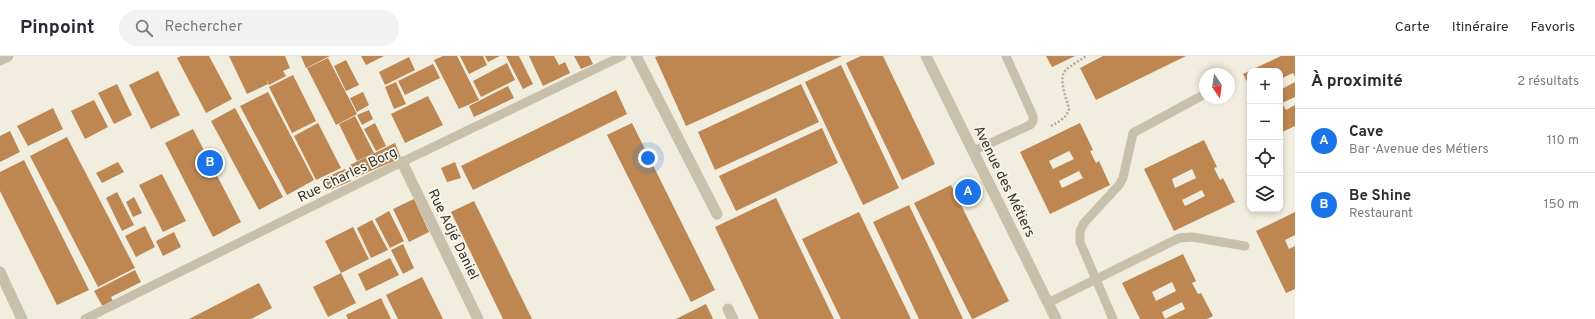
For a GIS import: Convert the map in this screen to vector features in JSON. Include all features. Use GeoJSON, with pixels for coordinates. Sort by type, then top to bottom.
{"type":"FeatureCollection","features":[{"type":"Feature","properties":{"kind":"street"},"geometry":{"type":"LineString","coordinates":[[0,60],[8,56]]}},
{"type":"Feature","properties":{"kind":"street"},"geometry":{"type":"LineString","coordinates":[[636,56],[717,214]]}},
{"type":"Feature","properties":{"kind":"street","name":"Avenue des Métiers"},"geometry":{"type":"LineString","coordinates":[[926,56],[1056,319]]}},
{"type":"Feature","properties":{"kind":"street","name":"Rue Adjé Daniel"},"geometry":{"type":"LineString","coordinates":[[402,162],[478,319]]}},
{"type":"Feature","properties":{"kind":"street"},"geometry":{"type":"LineString","coordinates":[[0,272],[22,319]]}},
{"type":"Feature","properties":{"kind":"lane","name":"Rue Charles Borg"},"geometry":{"type":"LineString","coordinates":[[85,319],[402,162],[622,56]]}},
{"type":"Feature","properties":{"kind":"lane"},"geometry":{"type":"LineString","coordinates":[[973,151],[1030,125],[1033,121],[1033,116],[1006,56]]}},
{"type":"Feature","properties":{"kind":"lane"},"geometry":{"type":"LineString","coordinates":[[1113,319],[1080,242],[1080,231],[1084,223],[1119,185],[1123,178],[1133,132],[1199,97]]}},
{"type":"Feature","properties":{"kind":"lane"},"geometry":{"type":"LineString","coordinates":[[1048,303],[1179,238],[1192,237],[1246,246]]}},
{"type":"Feature","properties":{"kind":"path"},"geometry":{"type":"LineString","coordinates":[[1051,126],[1065,117],[1069,109],[1062,74],[1086,56]]}},
{"type":"Feature","properties":{"kind":"building"},"geometry":{"type":"Polygon","coordinates":[[[181,56],[209,56],[232,99],[206,113],[177,58],[181,56]]]}},
{"type":"Feature","properties":{"kind":"building"},"geometry":{"type":"Polygon","coordinates":[[[229,56],[285,56],[290,68],[283,71],[286,76],[269,85],[266,78],[268,84],[247,94],[229,56]]]}},
{"type":"Feature","properties":{"kind":"building"},"geometry":{"type":"Polygon","coordinates":[[[301,56],[330,56],[306,68],[301,56]]]}},
{"type":"Feature","properties":{"kind":"building"},"geometry":{"type":"Polygon","coordinates":[[[361,56],[384,56],[366,65],[361,56]]]}},
{"type":"Feature","properties":{"kind":"building"},"geometry":{"type":"Polygon","coordinates":[[[443,56],[457,56],[479,100],[459,109],[434,60],[443,56]]]}},
{"type":"Feature","properties":{"kind":"building"},"geometry":{"type":"Polygon","coordinates":[[[460,56],[483,56],[487,65],[469,74],[460,56]]]}},
{"type":"Feature","properties":{"kind":"building"},"geometry":{"type":"Polygon","coordinates":[[[485,56],[500,56],[488,62],[485,56]]]}},
{"type":"Feature","properties":{"kind":"building"},"geometry":{"type":"Polygon","coordinates":[[[506,56],[519,56],[533,84],[523,89],[506,56]]]}},
{"type":"Feature","properties":{"kind":"building"},"geometry":{"type":"Polygon","coordinates":[[[529,56],[554,56],[559,65],[565,62],[570,73],[543,86],[529,56]]]}},
{"type":"Feature","properties":{"kind":"building"},"geometry":{"type":"Polygon","coordinates":[[[574,56],[589,56],[593,64],[581,69],[574,56]]]}},
{"type":"Feature","properties":{"kind":"building"},"geometry":{"type":"Polygon","coordinates":[[[842,56],[686,126],[655,57],[842,56]]]}},
{"type":"Feature","properties":{"kind":"building"},"geometry":{"type":"Polygon","coordinates":[[[861,56],[883,56],[935,164],[902,180],[846,63],[861,56]]]}},
{"type":"Feature","properties":{"kind":"building"},"geometry":{"type":"Polygon","coordinates":[[[1046,56],[1075,56],[1052,67],[1046,56]]]}},
{"type":"Feature","properties":{"kind":"building"},"geometry":{"type":"Polygon","coordinates":[[[1103,56],[1186,56],[1096,100],[1080,68],[1103,56]]]}},
{"type":"Feature","properties":{"kind":"building"},"geometry":{"type":"Polygon","coordinates":[[[1281,56],[1295,56],[1295,77],[1293,73],[1283,78],[1283,68],[1256,68],[1281,56]]]}},
{"type":"Feature","properties":{"kind":"building"},"geometry":{"type":"Polygon","coordinates":[[[409,57],[415,70],[385,85],[379,72],[409,57]]]}},
{"type":"Feature","properties":{"kind":"building"},"geometry":{"type":"Polygon","coordinates":[[[328,58],[357,114],[336,125],[307,68],[328,58]]]}},
{"type":"Feature","properties":{"kind":"building"},"geometry":{"type":"Polygon","coordinates":[[[346,60],[359,85],[346,91],[334,66],[346,60]]]}},
{"type":"Feature","properties":{"kind":"building"},"geometry":{"type":"Polygon","coordinates":[[[507,63],[515,80],[481,97],[473,81],[507,63]]]}},
{"type":"Feature","properties":{"kind":"building"},"geometry":{"type":"Polygon","coordinates":[[[433,64],[440,78],[405,95],[398,81],[433,64]]]}},
{"type":"Feature","properties":{"kind":"building"},"geometry":{"type":"Polygon","coordinates":[[[841,65],[899,188],[863,205],[805,82],[841,65]]]}},
{"type":"Feature","properties":{"kind":"building"},"geometry":{"type":"Polygon","coordinates":[[[158,71],[180,115],[151,129],[129,85],[158,71]]]}},
{"type":"Feature","properties":{"kind":"building"},"geometry":{"type":"Polygon","coordinates":[[[1247,72],[1247,81],[1243,74],[1247,72]]]}},
{"type":"Feature","properties":{"kind":"building"},"geometry":{"type":"Polygon","coordinates":[[[293,75],[316,121],[292,133],[269,87],[293,75]]]}},
{"type":"Feature","properties":{"kind":"building"},"geometry":{"type":"Polygon","coordinates":[[[396,82],[406,104],[394,109],[385,87],[396,82]]]}},
{"type":"Feature","properties":{"kind":"building"},"geometry":{"type":"Polygon","coordinates":[[[1295,82],[1295,97],[1283,103],[1283,88],[1295,82]]]}},
{"type":"Feature","properties":{"kind":"building"},"geometry":{"type":"Polygon","coordinates":[[[117,84],[132,115],[114,124],[98,93],[117,84]]]}},
{"type":"Feature","properties":{"kind":"building"},"geometry":{"type":"Polygon","coordinates":[[[801,84],[819,122],[715,170],[698,132],[801,84]]]}},
{"type":"Feature","properties":{"kind":"building"},"geometry":{"type":"Polygon","coordinates":[[[508,86],[514,98],[474,117],[469,106],[508,86]]]}},
{"type":"Feature","properties":{"kind":"building"},"geometry":{"type":"Polygon","coordinates":[[[616,90],[627,114],[473,190],[461,166],[616,90]]]}},
{"type":"Feature","properties":{"kind":"building"},"geometry":{"type":"Polygon","coordinates":[[[268,92],[314,180],[287,195],[240,106],[268,92]]]}},
{"type":"Feature","properties":{"kind":"building"},"geometry":{"type":"Polygon","coordinates":[[[363,92],[369,105],[357,112],[350,98],[363,92]]]}},
{"type":"Feature","properties":{"kind":"building"},"geometry":{"type":"Polygon","coordinates":[[[428,96],[443,125],[405,143],[391,114],[428,96]]]}},
{"type":"Feature","properties":{"kind":"building"},"geometry":{"type":"Polygon","coordinates":[[[94,100],[108,127],[85,139],[71,111],[94,100]]]}},
{"type":"Feature","properties":{"kind":"building"},"geometry":{"type":"Polygon","coordinates":[[[1283,105],[1286,110],[1295,105],[1295,126],[1283,132],[1283,105]]]}},
{"type":"Feature","properties":{"kind":"building"},"geometry":{"type":"Polygon","coordinates":[[[53,108],[63,129],[28,146],[17,126],[53,108]]]}},
{"type":"Feature","properties":{"kind":"building"},"geometry":{"type":"Polygon","coordinates":[[[235,108],[283,197],[259,210],[211,121],[235,108]]]}},
{"type":"Feature","properties":{"kind":"building"},"geometry":{"type":"Polygon","coordinates":[[[369,110],[373,119],[362,125],[357,115],[369,110]]]}},
{"type":"Feature","properties":{"kind":"building"},"geometry":{"type":"Polygon","coordinates":[[[355,116],[374,153],[357,161],[339,124],[355,116]]]}},
{"type":"Feature","properties":{"kind":"building"},"geometry":{"type":"Polygon","coordinates":[[[318,123],[341,168],[316,180],[294,136],[318,123]]]}},
{"type":"Feature","properties":{"kind":"building"},"geometry":{"type":"Polygon","coordinates":[[[375,123],[386,146],[376,151],[364,129],[375,123]]]}},
{"type":"Feature","properties":{"kind":"building"},"geometry":{"type":"Polygon","coordinates":[[[632,123],[715,290],[691,302],[607,135],[632,123]]]}},
{"type":"Feature","properties":{"kind":"building"},"geometry":{"type":"Polygon","coordinates":[[[1080,123],[1093,150],[1090,151],[1096,163],[1099,161],[1110,185],[1050,214],[1020,152],[1080,123]],[[1069,151],[1049,161],[1053,169],[1074,159],[1069,151]],[[1079,171],[1059,181],[1062,188],[1083,178],[1079,171]]]}},
{"type":"Feature","properties":{"kind":"building"},"geometry":{"type":"Polygon","coordinates":[[[822,128],[838,163],[736,211],[719,176],[822,128]]]}},
{"type":"Feature","properties":{"kind":"building"},"geometry":{"type":"Polygon","coordinates":[[[193,129],[241,222],[213,237],[165,143],[193,129]]]}},
{"type":"Feature","properties":{"kind":"building"},"geometry":{"type":"Polygon","coordinates":[[[10,131],[20,152],[0,162],[0,136],[10,131]]]}},
{"type":"Feature","properties":{"kind":"building"},"geometry":{"type":"Polygon","coordinates":[[[67,137],[135,268],[98,287],[30,156],[67,137]]]}},
{"type":"Feature","properties":{"kind":"building"},"geometry":{"type":"Polygon","coordinates":[[[1204,140],[1217,167],[1214,168],[1220,180],[1223,178],[1235,202],[1174,231],[1144,169],[1204,140]],[[1192,169],[1172,179],[1175,188],[1196,178],[1192,169]],[[1202,190],[1182,200],[1185,206],[1205,196],[1202,190]]]}},
{"type":"Feature","properties":{"kind":"building"},"geometry":{"type":"Polygon","coordinates":[[[395,143],[401,158],[354,178],[348,166],[395,143]]]}},
{"type":"Feature","properties":{"kind":"building"},"geometry":{"type":"Polygon","coordinates":[[[24,160],[89,290],[57,305],[0,191],[0,172],[24,160]]]}},
{"type":"Feature","properties":{"kind":"building"},"geometry":{"type":"Polygon","coordinates":[[[118,162],[124,172],[102,183],[96,173],[118,162]]]}},
{"type":"Feature","properties":{"kind":"building"},"geometry":{"type":"Polygon","coordinates":[[[455,162],[461,178],[447,182],[441,168],[455,162]]]}},
{"type":"Feature","properties":{"kind":"building"},"geometry":{"type":"Polygon","coordinates":[[[345,169],[351,181],[330,190],[324,178],[345,169]]]}},
{"type":"Feature","properties":{"kind":"building"},"geometry":{"type":"Polygon","coordinates":[[[162,174],[186,221],[163,232],[139,185],[162,174]]]}},
{"type":"Feature","properties":{"kind":"building"},"geometry":{"type":"Polygon","coordinates":[[[951,185],[1009,301],[973,319],[914,203],[951,185]]]}},
{"type":"Feature","properties":{"kind":"building"},"geometry":{"type":"Polygon","coordinates":[[[117,192],[134,225],[122,231],[106,198],[117,192]]]}},
{"type":"Feature","properties":{"kind":"building"},"geometry":{"type":"Polygon","coordinates":[[[134,197],[142,213],[133,217],[126,202],[134,197]]]}},
{"type":"Feature","properties":{"kind":"building"},"geometry":{"type":"Polygon","coordinates":[[[776,198],[834,319],[759,319],[715,227],[776,198]]]}},
{"type":"Feature","properties":{"kind":"building"},"geometry":{"type":"Polygon","coordinates":[[[414,199],[429,232],[409,242],[393,209],[414,199]]]}},
{"type":"Feature","properties":{"kind":"building"},"geometry":{"type":"Polygon","coordinates":[[[474,201],[532,319],[503,319],[451,212],[474,201]]]}},
{"type":"Feature","properties":{"kind":"building"},"geometry":{"type":"Polygon","coordinates":[[[909,205],[963,319],[919,319],[873,222],[909,205]]]}},
{"type":"Feature","properties":{"kind":"building"},"geometry":{"type":"Polygon","coordinates":[[[389,211],[404,241],[390,248],[375,219],[389,211]]]}},
{"type":"Feature","properties":{"kind":"building"},"geometry":{"type":"Polygon","coordinates":[[[859,212],[911,319],[841,319],[802,239],[859,212]]]}},
{"type":"Feature","properties":{"kind":"building"},"geometry":{"type":"Polygon","coordinates":[[[1295,212],[1295,235],[1285,240],[1289,249],[1295,246],[1295,289],[1286,293],[1256,231],[1295,212]]]}},
{"type":"Feature","properties":{"kind":"building"},"geometry":{"type":"Polygon","coordinates":[[[372,220],[388,250],[371,258],[357,228],[372,220]]]}},
{"type":"Feature","properties":{"kind":"building"},"geometry":{"type":"Polygon","coordinates":[[[145,226],[155,247],[136,257],[125,236],[145,226]]]}},
{"type":"Feature","properties":{"kind":"building"},"geometry":{"type":"Polygon","coordinates":[[[353,227],[369,259],[341,273],[325,241],[353,227]]]}},
{"type":"Feature","properties":{"kind":"building"},"geometry":{"type":"Polygon","coordinates":[[[174,232],[181,247],[163,256],[156,241],[174,232]]]}},
{"type":"Feature","properties":{"kind":"building"},"geometry":{"type":"Polygon","coordinates":[[[403,244],[414,268],[403,274],[391,250],[403,244]]]}},
{"type":"Feature","properties":{"kind":"building"},"geometry":{"type":"Polygon","coordinates":[[[1183,254],[1196,281],[1192,283],[1198,294],[1201,293],[1213,316],[1207,319],[1165,319],[1140,319],[1122,283],[1183,254]],[[1172,282],[1152,292],[1156,301],[1176,291],[1172,282]],[[1182,302],[1162,312],[1165,319],[1185,309],[1182,302]]]}},
{"type":"Feature","properties":{"kind":"building"},"geometry":{"type":"Polygon","coordinates":[[[390,258],[399,275],[366,291],[358,274],[390,258]]]}},
{"type":"Feature","properties":{"kind":"building"},"geometry":{"type":"Polygon","coordinates":[[[135,270],[141,282],[111,297],[113,301],[103,307],[94,291],[135,270]]]}},
{"type":"Feature","properties":{"kind":"building"},"geometry":{"type":"Polygon","coordinates":[[[341,273],[356,303],[328,317],[313,287],[341,273]]]}},
{"type":"Feature","properties":{"kind":"building"},"geometry":{"type":"Polygon","coordinates":[[[422,277],[443,319],[398,319],[386,295],[422,277]]]}},
{"type":"Feature","properties":{"kind":"building"},"geometry":{"type":"Polygon","coordinates":[[[259,283],[272,308],[251,319],[189,319],[259,283]]]}},
{"type":"Feature","properties":{"kind":"building"},"geometry":{"type":"Polygon","coordinates":[[[381,298],[391,319],[348,319],[346,315],[381,298]]]}},
{"type":"Feature","properties":{"kind":"building"},"geometry":{"type":"Polygon","coordinates":[[[706,304],[713,319],[676,319],[706,304]]]}},
{"type":"Feature","properties":{"kind":"place","name":"Be Shine"},"geometry":{"type":"Point","coordinates":[210,163]}},
{"type":"Feature","properties":{"kind":"place","name":"Cave"},"geometry":{"type":"Point","coordinates":[968,192]}}]}
